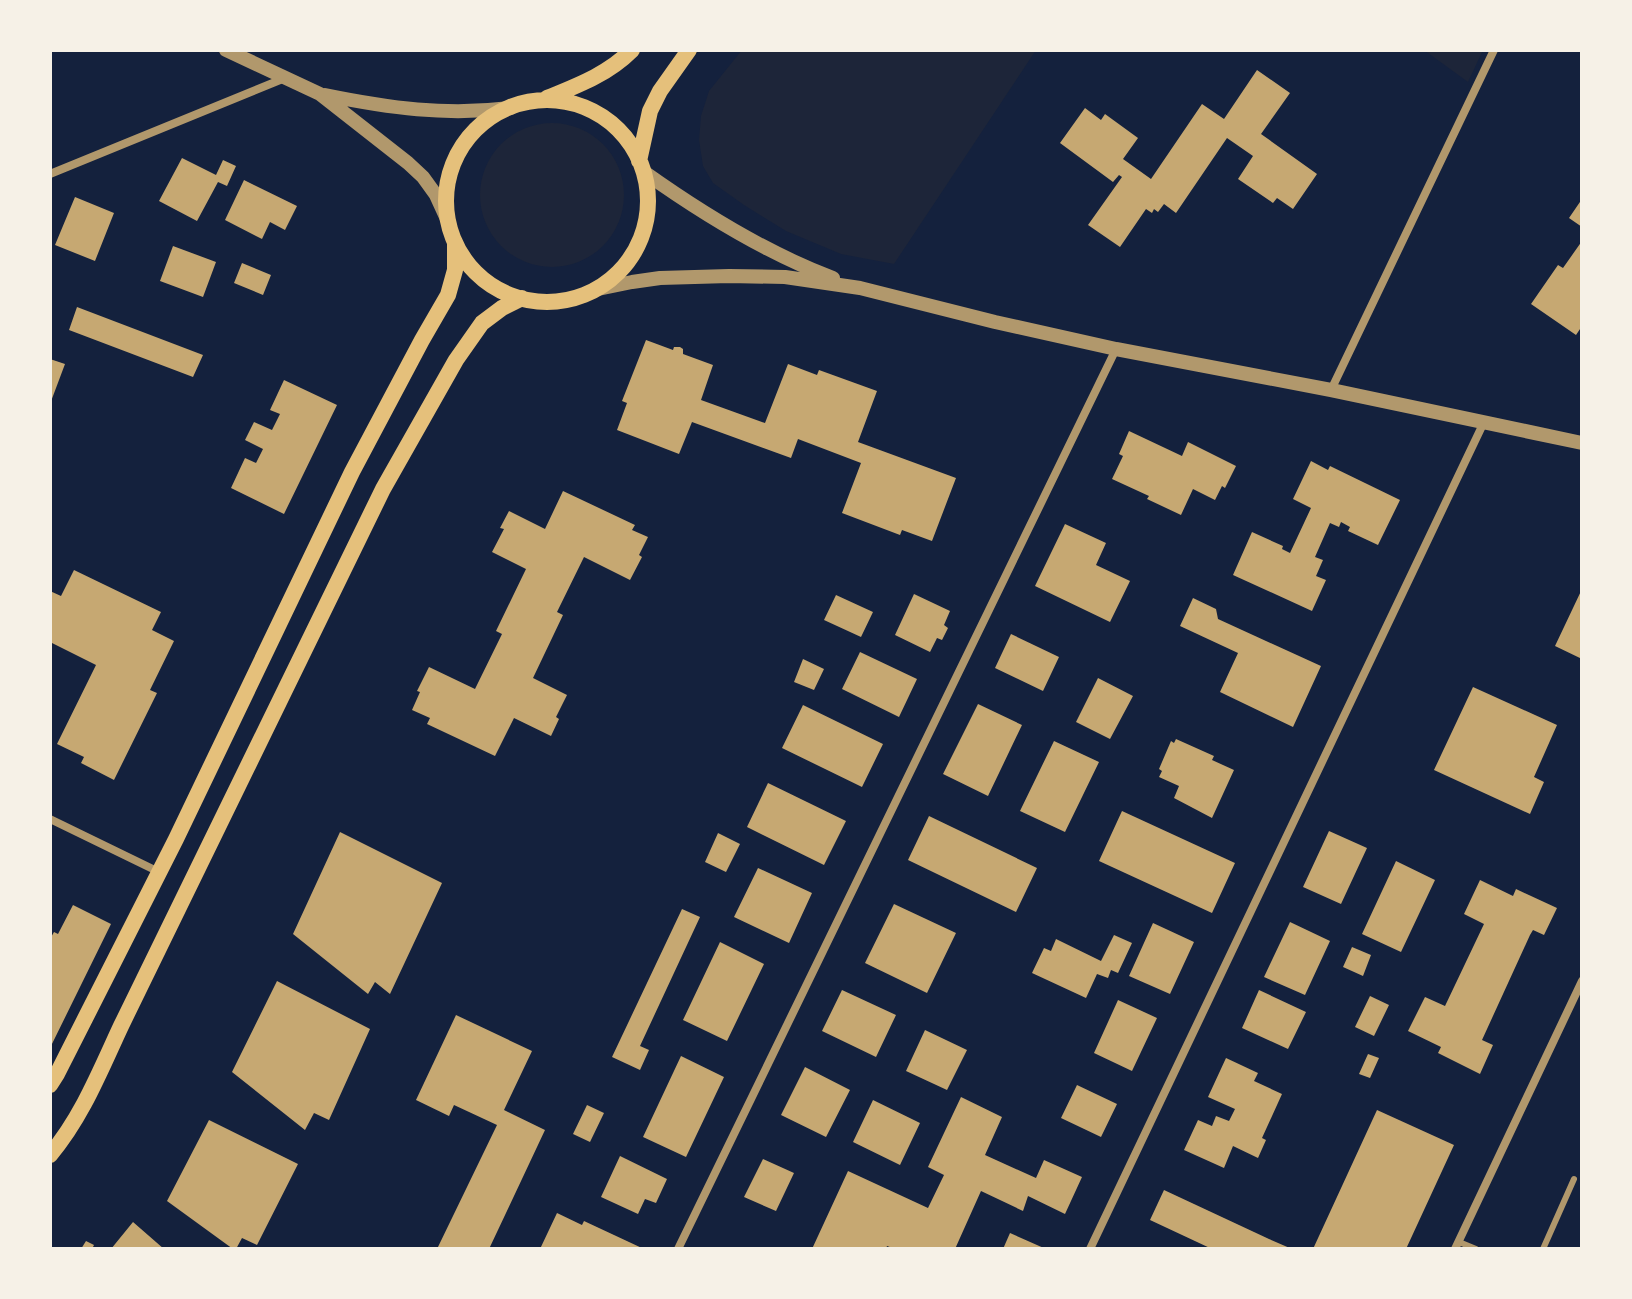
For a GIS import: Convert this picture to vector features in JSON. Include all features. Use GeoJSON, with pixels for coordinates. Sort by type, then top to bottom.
{"type":"FeatureCollection","features":[{"type":"Feature","properties":{"kind":"main road"},"geometry":{"type":"LineString","coordinates":[[50,1085],[159,872],[352,472],[448,295],[455,270],[455,244],[447,219],[447,191],[458,154],[481,126],[511,108],[542,100],[596,78],[618,64],[632,50]]}},
{"type":"Feature","properties":{"kind":"main road"},"geometry":{"type":"LineString","coordinates":[[642,166],[650,111],[689,50]]}},
{"type":"Feature","properties":{"kind":"main road"},"geometry":{"type":"LineString","coordinates":[[455,244],[481,277],[505,293],[549,302],[566,301],[598,289],[628,262],[638,246],[645,226],[648,190],[642,166],[628,142],[614,126],[595,113],[563,101],[542,100]]}},
{"type":"Feature","properties":{"kind":"main road"},"geometry":{"type":"LineString","coordinates":[[50,1155],[64,1139],[89,1098],[383,489],[456,360],[482,323],[522,298]]}},
{"type":"Feature","properties":{"kind":"street"},"geometry":{"type":"LineString","coordinates":[[226,50],[320,94],[423,177],[447,219]]}},
{"type":"Feature","properties":{"kind":"street"},"geometry":{"type":"LineString","coordinates":[[1331,390],[1494,50]]}},
{"type":"Feature","properties":{"kind":"street"},"geometry":{"type":"LineString","coordinates":[[50,174],[285,77]]}},
{"type":"Feature","properties":{"kind":"street"},"geometry":{"type":"LineString","coordinates":[[320,94],[437,112],[511,108]]}},
{"type":"Feature","properties":{"kind":"street"},"geometry":{"type":"LineString","coordinates":[[642,166],[691,205],[782,257],[860,288]]}},
{"type":"Feature","properties":{"kind":"street"},"geometry":{"type":"LineString","coordinates":[[598,289],[660,278],[729,276],[785,277],[860,288],[1116,349],[1582,443]]}},
{"type":"Feature","properties":{"kind":"street"},"geometry":{"type":"LineString","coordinates":[[678,1249],[1116,349]]}},
{"type":"Feature","properties":{"kind":"street"},"geometry":{"type":"LineString","coordinates":[[1090,1249],[1484,422]]}},
{"type":"Feature","properties":{"kind":"street"},"geometry":{"type":"LineString","coordinates":[[50,819],[159,872]]}},
{"type":"Feature","properties":{"kind":"street"},"geometry":{"type":"LineString","coordinates":[[1457,1245],[1582,981]]}},
{"type":"Feature","properties":{"kind":"lane"},"geometry":{"type":"LineString","coordinates":[[1543,1249],[1574,1179]]}},
{"type":"Feature","properties":{"kind":"lane"},"geometry":{"type":"LineString","coordinates":[[1457,1245],[1476,1249]]}},
{"type":"Feature","properties":{"kind":"shaded area"},"geometry":{"type":"Polygon","coordinates":[[[742,50],[1036,50],[894,264],[841,254],[786,231],[713,183],[703,166],[699,140],[701,116],[709,91],[742,50]]]}},
{"type":"Feature","properties":{"kind":"shaded area"},"geometry":{"type":"Polygon","coordinates":[[[1424,50],[1483,50],[1468,82],[1424,50]]]}},
{"type":"Feature","properties":{"kind":"shaded area"},"geometry":{"type":"Polygon","coordinates":[[[552,123],[579,129],[603,144],[618,168],[624,195],[618,222],[603,246],[579,261],[552,267],[525,261],[501,246],[486,222],[480,195],[486,168],[501,144],[525,129],[552,123]]]}},
{"type":"Feature","properties":{"kind":"building"},"geometry":{"type":"Polygon","coordinates":[[[1257,70],[1290,93],[1261,134],[1317,174],[1293,209],[1277,198],[1273,203],[1238,179],[1253,156],[1227,138],[1176,213],[1164,204],[1158,212],[1154,209],[1152,213],[1146,209],[1120,247],[1088,225],[1122,177],[1119,175],[1113,182],[1060,143],[1085,108],[1101,120],[1105,114],[1138,138],[1123,159],[1151,179],[1202,104],[1224,119],[1257,70]]]}},
{"type":"Feature","properties":{"kind":"building"},"geometry":{"type":"Polygon","coordinates":[[[182,158],[216,175],[223,160],[236,166],[227,186],[218,182],[197,221],[159,201],[182,158]]]}},
{"type":"Feature","properties":{"kind":"building"},"geometry":{"type":"Polygon","coordinates":[[[244,180],[297,206],[285,230],[270,222],[262,239],[225,220],[244,180]]]}},
{"type":"Feature","properties":{"kind":"building"},"geometry":{"type":"Polygon","coordinates":[[[75,197],[114,213],[95,261],[55,245],[75,197]]]}},
{"type":"Feature","properties":{"kind":"building"},"geometry":{"type":"Polygon","coordinates":[[[1582,199],[1582,227],[1569,218],[1582,199]]]}},
{"type":"Feature","properties":{"kind":"building"},"geometry":{"type":"Polygon","coordinates":[[[1582,241],[1582,326],[1576,335],[1531,304],[1558,265],[1563,268],[1582,241]]]}},
{"type":"Feature","properties":{"kind":"building"},"geometry":{"type":"Polygon","coordinates":[[[173,246],[216,262],[203,297],[160,281],[173,246]]]}},
{"type":"Feature","properties":{"kind":"building"},"geometry":{"type":"Polygon","coordinates":[[[242,263],[271,275],[263,295],[234,283],[242,263]]]}},
{"type":"Feature","properties":{"kind":"building"},"geometry":{"type":"Polygon","coordinates":[[[77,307],[203,355],[193,377],[69,330],[77,307]]]}},
{"type":"Feature","properties":{"kind":"building"},"geometry":{"type":"Polygon","coordinates":[[[646,340],[673,350],[680,347],[683,354],[713,365],[701,400],[765,423],[788,364],[817,375],[819,370],[877,391],[858,442],[956,478],[932,541],[902,530],[900,535],[842,513],[861,463],[798,439],[791,458],[692,422],[679,454],[617,430],[627,403],[622,401],[646,340]]]}},
{"type":"Feature","properties":{"kind":"building"},"geometry":{"type":"Polygon","coordinates":[[[50,359],[65,364],[50,404],[50,359]]]}},
{"type":"Feature","properties":{"kind":"building"},"geometry":{"type":"Polygon","coordinates":[[[284,380],[337,405],[284,514],[231,488],[245,458],[256,463],[263,449],[245,440],[254,422],[272,430],[280,414],[270,410],[284,380]]]}},
{"type":"Feature","properties":{"kind":"building"},"geometry":{"type":"Polygon","coordinates":[[[1129,431],[1182,456],[1188,442],[1236,466],[1215,500],[1193,489],[1181,515],[1112,479],[1123,456],[1119,454],[1129,431]]]}},
{"type":"Feature","properties":{"kind":"building"},"geometry":{"type":"Polygon","coordinates":[[[1311,461],[1328,470],[1330,466],[1400,500],[1378,545],[1348,531],[1350,527],[1341,522],[1339,527],[1330,523],[1315,557],[1323,560],[1316,576],[1326,580],[1312,611],[1233,575],[1252,532],[1283,546],[1282,549],[1290,553],[1311,508],[1293,499],[1311,461]]]}},
{"type":"Feature","properties":{"kind":"building"},"geometry":{"type":"Polygon","coordinates":[[[563,491],[635,525],[632,530],[648,537],[630,580],[584,557],[557,612],[563,615],[533,678],[567,695],[556,717],[559,719],[551,736],[514,718],[495,756],[427,724],[430,718],[412,710],[429,667],[475,689],[502,634],[496,631],[526,569],[492,552],[504,529],[500,528],[509,511],[545,529],[563,491]]]}},
{"type":"Feature","properties":{"kind":"building"},"geometry":{"type":"Polygon","coordinates":[[[1065,524],[1106,543],[1096,565],[1130,581],[1110,622],[1035,586],[1065,524]]]}},
{"type":"Feature","properties":{"kind":"building"},"geometry":{"type":"Polygon","coordinates":[[[74,570],[161,612],[152,630],[174,641],[150,690],[157,693],[114,780],[81,763],[84,757],[57,744],[96,665],[50,642],[50,591],[61,596],[74,570]]]}},
{"type":"Feature","properties":{"kind":"building"},"geometry":{"type":"Polygon","coordinates":[[[1582,589],[1582,659],[1555,646],[1582,589]]]}},
{"type":"Feature","properties":{"kind":"building"},"geometry":{"type":"Polygon","coordinates":[[[914,594],[950,611],[944,625],[948,628],[942,640],[937,638],[930,652],[895,635],[914,594]]]}},
{"type":"Feature","properties":{"kind":"building"},"geometry":{"type":"Polygon","coordinates":[[[836,595],[873,612],[861,637],[824,620],[836,595]]]}},
{"type":"Feature","properties":{"kind":"building"},"geometry":{"type":"Polygon","coordinates":[[[1193,598],[1216,609],[1218,619],[1321,666],[1293,727],[1220,692],[1238,653],[1180,626],[1193,598]]]}},
{"type":"Feature","properties":{"kind":"building"},"geometry":{"type":"Polygon","coordinates":[[[1011,634],[1059,657],[1043,691],[995,668],[1011,634]]]}},
{"type":"Feature","properties":{"kind":"building"},"geometry":{"type":"Polygon","coordinates":[[[860,652],[917,679],[899,717],[842,689],[860,652]]]}},
{"type":"Feature","properties":{"kind":"building"},"geometry":{"type":"Polygon","coordinates":[[[803,659],[824,669],[814,690],[794,682],[803,659]]]}},
{"type":"Feature","properties":{"kind":"building"},"geometry":{"type":"Polygon","coordinates":[[[1098,678],[1133,696],[1110,739],[1076,722],[1098,678]]]}},
{"type":"Feature","properties":{"kind":"building"},"geometry":{"type":"Polygon","coordinates":[[[1473,687],[1557,725],[1534,777],[1544,782],[1530,814],[1434,770],[1473,687]]]}},
{"type":"Feature","properties":{"kind":"building"},"geometry":{"type":"Polygon","coordinates":[[[978,704],[1022,725],[988,796],[943,774],[978,704]]]}},
{"type":"Feature","properties":{"kind":"building"},"geometry":{"type":"Polygon","coordinates":[[[803,705],[883,744],[862,787],[782,748],[803,705]]]}},
{"type":"Feature","properties":{"kind":"building"},"geometry":{"type":"Polygon","coordinates":[[[1176,739],[1214,756],[1212,760],[1234,770],[1212,818],[1174,798],[1179,786],[1159,777],[1162,771],[1159,769],[1171,741],[1174,743],[1176,739]]]}},
{"type":"Feature","properties":{"kind":"building"},"geometry":{"type":"Polygon","coordinates":[[[1054,741],[1099,762],[1065,832],[1020,811],[1054,741]]]}},
{"type":"Feature","properties":{"kind":"building"},"geometry":{"type":"Polygon","coordinates":[[[768,783],[846,821],[824,865],[747,827],[768,783]]]}},
{"type":"Feature","properties":{"kind":"building"},"geometry":{"type":"Polygon","coordinates":[[[1122,811],[1235,863],[1212,913],[1099,861],[1122,811]]]}},
{"type":"Feature","properties":{"kind":"building"},"geometry":{"type":"Polygon","coordinates":[[[929,816],[1037,868],[1016,912],[908,860],[929,816]]]}},
{"type":"Feature","properties":{"kind":"building"},"geometry":{"type":"Polygon","coordinates":[[[1329,831],[1367,848],[1341,904],[1303,887],[1329,831]]]}},
{"type":"Feature","properties":{"kind":"building"},"geometry":{"type":"Polygon","coordinates":[[[340,832],[442,883],[390,994],[375,982],[368,994],[293,934],[340,832]]]}},
{"type":"Feature","properties":{"kind":"building"},"geometry":{"type":"Polygon","coordinates":[[[718,833],[740,844],[726,872],[705,862],[718,833]]]}},
{"type":"Feature","properties":{"kind":"building"},"geometry":{"type":"Polygon","coordinates":[[[1396,861],[1435,880],[1401,952],[1362,934],[1396,861]]]}},
{"type":"Feature","properties":{"kind":"building"},"geometry":{"type":"Polygon","coordinates":[[[758,868],[812,893],[789,943],[734,917],[758,868]]]}},
{"type":"Feature","properties":{"kind":"building"},"geometry":{"type":"Polygon","coordinates":[[[1480,880],[1513,896],[1516,889],[1557,908],[1544,935],[1533,930],[1530,935],[1482,1040],[1493,1045],[1480,1074],[1438,1053],[1441,1047],[1408,1031],[1425,997],[1445,1006],[1484,924],[1464,914],[1480,880]]]}},
{"type":"Feature","properties":{"kind":"building"},"geometry":{"type":"Polygon","coordinates":[[[894,904],[956,933],[927,993],[865,963],[894,904]]]}},
{"type":"Feature","properties":{"kind":"building"},"geometry":{"type":"Polygon","coordinates":[[[73,905],[111,924],[50,1048],[50,939],[54,932],[58,934],[73,905]]]}},
{"type":"Feature","properties":{"kind":"building"},"geometry":{"type":"Polygon","coordinates":[[[682,909],[700,917],[640,1046],[649,1050],[640,1070],[612,1057],[682,909]]]}},
{"type":"Feature","properties":{"kind":"building"},"geometry":{"type":"Polygon","coordinates":[[[1290,922],[1330,941],[1305,995],[1264,977],[1290,922]]]}},
{"type":"Feature","properties":{"kind":"building"},"geometry":{"type":"Polygon","coordinates":[[[1153,923],[1194,942],[1170,994],[1129,976],[1153,923]]]}},
{"type":"Feature","properties":{"kind":"building"},"geometry":{"type":"Polygon","coordinates":[[[1114,935],[1132,943],[1118,973],[1111,970],[1108,978],[1097,974],[1086,998],[1032,973],[1044,948],[1051,951],[1056,939],[1101,961],[1114,935]]]}},
{"type":"Feature","properties":{"kind":"building"},"geometry":{"type":"Polygon","coordinates":[[[720,942],[764,964],[727,1041],[683,1020],[720,942]]]}},
{"type":"Feature","properties":{"kind":"building"},"geometry":{"type":"Polygon","coordinates":[[[1352,947],[1371,955],[1363,976],[1343,967],[1352,947]]]}},
{"type":"Feature","properties":{"kind":"building"},"geometry":{"type":"Polygon","coordinates":[[[277,981],[370,1029],[329,1120],[314,1113],[305,1130],[232,1072],[277,981]]]}},
{"type":"Feature","properties":{"kind":"building"},"geometry":{"type":"Polygon","coordinates":[[[842,990],[896,1015],[876,1057],[822,1031],[842,990]]]}},
{"type":"Feature","properties":{"kind":"building"},"geometry":{"type":"Polygon","coordinates":[[[1259,990],[1306,1012],[1288,1049],[1242,1028],[1259,990]]]}},
{"type":"Feature","properties":{"kind":"building"},"geometry":{"type":"Polygon","coordinates":[[[1370,996],[1389,1005],[1374,1036],[1355,1027],[1370,996]]]}},
{"type":"Feature","properties":{"kind":"building"},"geometry":{"type":"Polygon","coordinates":[[[1118,1000],[1157,1018],[1132,1071],[1094,1053],[1118,1000]]]}},
{"type":"Feature","properties":{"kind":"building"},"geometry":{"type":"Polygon","coordinates":[[[456,1015],[532,1051],[504,1110],[545,1130],[489,1249],[437,1249],[497,1125],[454,1105],[449,1116],[416,1100],[456,1015]]]}},
{"type":"Feature","properties":{"kind":"building"},"geometry":{"type":"Polygon","coordinates":[[[925,1030],[967,1050],[947,1090],[906,1071],[925,1030]]]}},
{"type":"Feature","properties":{"kind":"building"},"geometry":{"type":"Polygon","coordinates":[[[1368,1054],[1379,1058],[1370,1078],[1359,1074],[1368,1054]]]}},
{"type":"Feature","properties":{"kind":"building"},"geometry":{"type":"Polygon","coordinates":[[[681,1056],[724,1077],[686,1157],[643,1137],[681,1056]]]}},
{"type":"Feature","properties":{"kind":"building"},"geometry":{"type":"Polygon","coordinates":[[[1226,1058],[1258,1073],[1254,1081],[1282,1094],[1262,1138],[1266,1140],[1258,1158],[1233,1146],[1224,1168],[1184,1150],[1198,1120],[1212,1126],[1216,1116],[1229,1121],[1235,1109],[1208,1097],[1226,1058]]]}},
{"type":"Feature","properties":{"kind":"building"},"geometry":{"type":"Polygon","coordinates":[[[805,1067],[850,1090],[826,1137],[781,1115],[805,1067]]]}},
{"type":"Feature","properties":{"kind":"building"},"geometry":{"type":"Polygon","coordinates":[[[1077,1085],[1117,1104],[1101,1137],[1061,1118],[1077,1085]]]}},
{"type":"Feature","properties":{"kind":"building"},"geometry":{"type":"Polygon","coordinates":[[[961,1097],[1002,1117],[985,1155],[1036,1178],[1044,1160],[1082,1177],[1065,1214],[1028,1196],[1023,1211],[981,1191],[955,1249],[895,1249],[887,1246],[886,1249],[812,1249],[848,1171],[928,1208],[944,1175],[928,1167],[961,1097]]]}},
{"type":"Feature","properties":{"kind":"building"},"geometry":{"type":"Polygon","coordinates":[[[873,1100],[920,1123],[900,1165],[853,1142],[873,1100]]]}},
{"type":"Feature","properties":{"kind":"building"},"geometry":{"type":"Polygon","coordinates":[[[587,1105],[604,1113],[590,1142],[573,1134],[587,1105]]]}},
{"type":"Feature","properties":{"kind":"building"},"geometry":{"type":"Polygon","coordinates":[[[1377,1110],[1454,1145],[1406,1249],[1313,1249],[1377,1110]]]}},
{"type":"Feature","properties":{"kind":"building"},"geometry":{"type":"Polygon","coordinates":[[[209,1120],[298,1164],[257,1245],[242,1238],[233,1249],[167,1201],[209,1120]]]}},
{"type":"Feature","properties":{"kind":"building"},"geometry":{"type":"Polygon","coordinates":[[[620,1156],[667,1179],[656,1203],[645,1199],[638,1214],[601,1197],[620,1156]]]}},
{"type":"Feature","properties":{"kind":"building"},"geometry":{"type":"Polygon","coordinates":[[[763,1159],[794,1173],[776,1211],[744,1197],[763,1159]]]}},
{"type":"Feature","properties":{"kind":"building"},"geometry":{"type":"Polygon","coordinates":[[[1164,1190],[1292,1249],[1212,1249],[1150,1220],[1164,1190]]]}},
{"type":"Feature","properties":{"kind":"building"},"geometry":{"type":"Polygon","coordinates":[[[557,1213],[582,1225],[584,1221],[644,1249],[540,1249],[557,1213]]]}},
{"type":"Feature","properties":{"kind":"building"},"geometry":{"type":"Polygon","coordinates":[[[133,1222],[164,1249],[111,1249],[133,1222]]]}},
{"type":"Feature","properties":{"kind":"building"},"geometry":{"type":"Polygon","coordinates":[[[1010,1233],[1046,1249],[1003,1249],[1010,1233]]]}},
{"type":"Feature","properties":{"kind":"building"},"geometry":{"type":"Polygon","coordinates":[[[86,1241],[94,1245],[92,1249],[81,1249],[86,1241]]]}}]}
